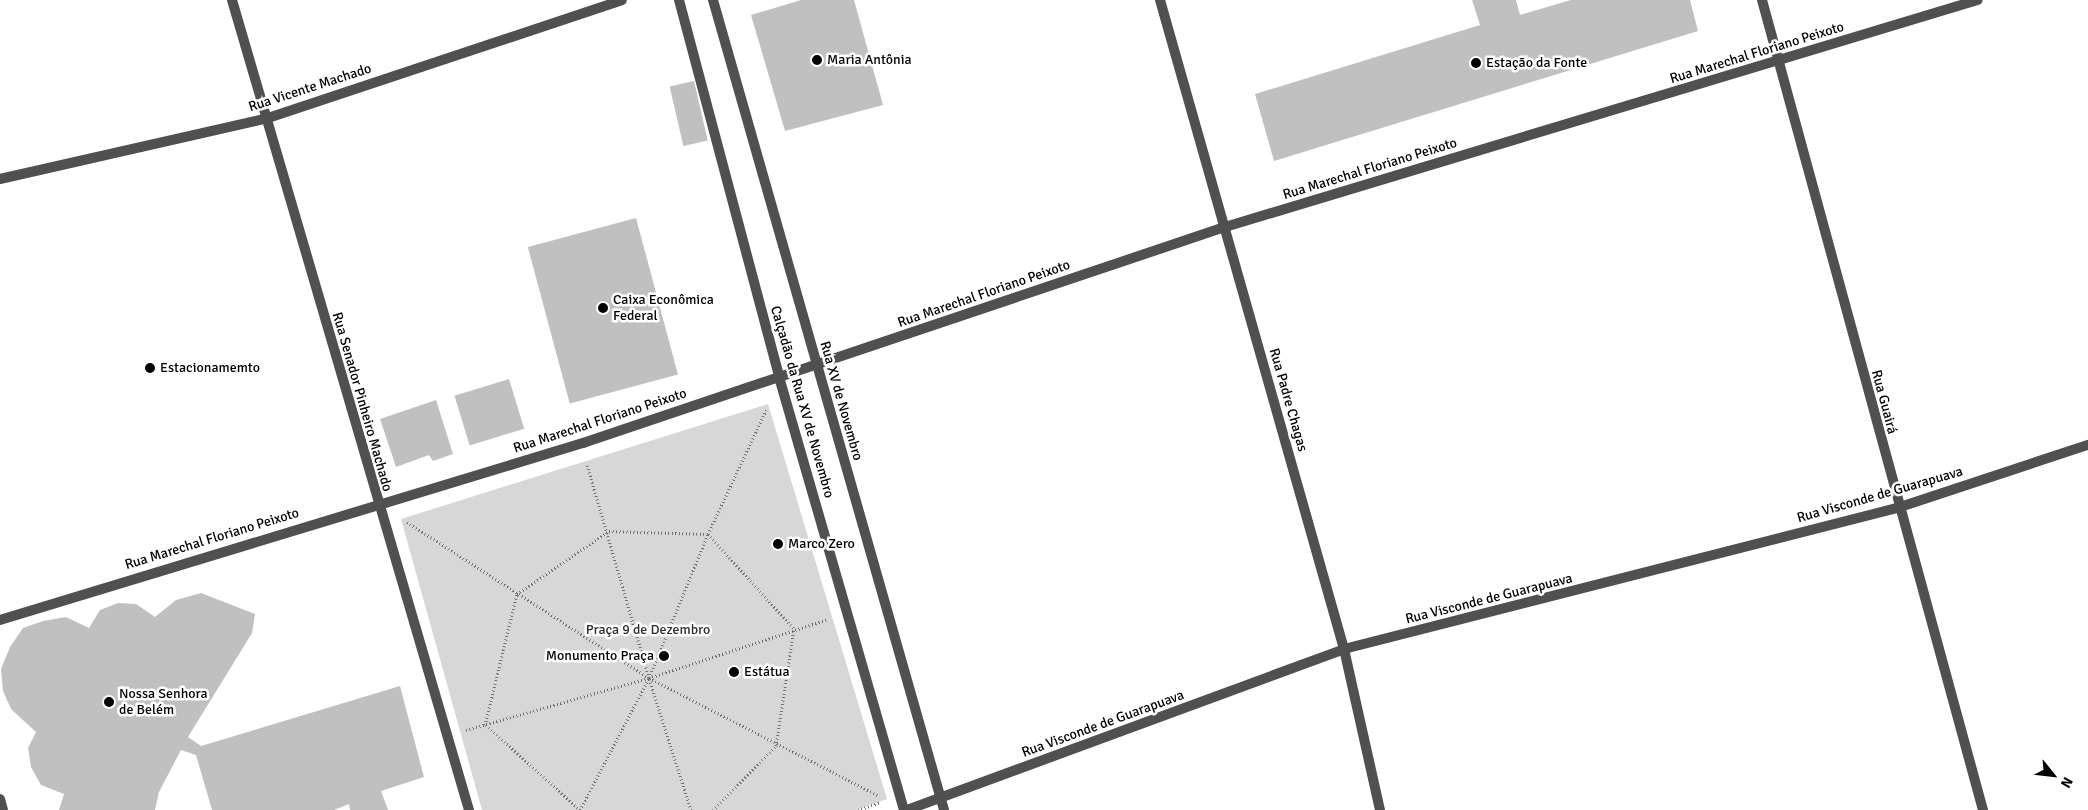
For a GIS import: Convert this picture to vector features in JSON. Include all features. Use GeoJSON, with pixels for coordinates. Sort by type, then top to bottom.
{"type":"FeatureCollection","features":[{"type":"Feature","properties":{"kind":"street","name":"Rua Senador Pinheiro Machado"},"geometry":{"type":"LineString","coordinates":[[232,0],[265,119],[469,810]]}},
{"type":"Feature","properties":{"kind":"street","name":"Rua Vicente Machado"},"geometry":{"type":"LineString","coordinates":[[0,179],[265,119],[622,0]]}},
{"type":"Feature","properties":{"kind":"street","name":"Calçadão da Rua XV de Novembro"},"geometry":{"type":"LineString","coordinates":[[679,0],[779,377],[906,810]]}},
{"type":"Feature","properties":{"kind":"street","name":"Rua XV de Novembro"},"geometry":{"type":"LineString","coordinates":[[712,0],[944,810]]}},
{"type":"Feature","properties":{"kind":"street","name":"Rua Padre Chagas"},"geometry":{"type":"LineString","coordinates":[[1160,0],[1344,649],[1380,810]]}},
{"type":"Feature","properties":{"kind":"street","name":"Rua Guairá"},"geometry":{"type":"LineString","coordinates":[[1762,0],[1781,61],[1897,508],[1983,810]]}},
{"type":"Feature","properties":{"kind":"street","name":"Rua Marechal Floriano Peixoto"},"geometry":{"type":"LineString","coordinates":[[0,620],[378,502],[583,442],[816,366],[1224,227],[1781,61],[1978,0]]}},
{"type":"Feature","properties":{"kind":"street","name":"Rua Visconde de Guarapuava"},"geometry":{"type":"LineString","coordinates":[[906,810],[941,799],[1344,649],[1897,508],[2088,445]]}},
{"type":"Feature","properties":{"kind":"street"},"geometry":{"type":"LineString","coordinates":[[0,799],[3,810]]}},
{"type":"Feature","properties":{"kind":"path"},"geometry":{"type":"LineString","coordinates":[[485,725],[580,810],[650,678],[708,534],[768,404],[759,407]]}},
{"type":"Feature","properties":{"kind":"path"},"geometry":{"type":"LineString","coordinates":[[583,442],[587,462],[609,531],[650,678],[691,810]]}},
{"type":"Feature","properties":{"kind":"path"},"geometry":{"type":"LineString","coordinates":[[578,465],[596,459]]}},
{"type":"Feature","properties":{"kind":"path"},"geometry":{"type":"LineString","coordinates":[[406,521],[415,518]]}},
{"type":"Feature","properties":{"kind":"path"},"geometry":{"type":"LineString","coordinates":[[406,521],[408,530]]}},
{"type":"Feature","properties":{"kind":"path"},"geometry":{"type":"LineString","coordinates":[[406,521],[650,678],[776,746],[888,800]]}},
{"type":"Feature","properties":{"kind":"path"},"geometry":{"type":"LineString","coordinates":[[485,725],[517,594],[609,531],[708,534],[794,629]]}},
{"type":"Feature","properties":{"kind":"path"},"geometry":{"type":"LineString","coordinates":[[485,725],[650,678],[794,629]]}},
{"type":"Feature","properties":{"kind":"path"},"geometry":{"type":"LineString","coordinates":[[713,810],[776,746],[794,629]]}},
{"type":"Feature","properties":{"kind":"path"},"geometry":{"type":"LineString","coordinates":[[461,721],[466,739]]}},
{"type":"Feature","properties":{"kind":"green space","name":"Praça 9 de Dezembro"},"geometry":{"type":"Polygon","coordinates":[[[768,404],[887,799],[856,810],[482,810],[401,519],[768,404]]]}},
{"type":"Feature","properties":{"kind":"building","name":"Maria Antônia"},"geometry":{"type":"Polygon","coordinates":[[[801,0],[854,0],[883,105],[785,131],[751,15],[801,0]]]}},
{"type":"Feature","properties":{"kind":"building","name":"Estação da Fonte"},"geometry":{"type":"Polygon","coordinates":[[[1472,0],[1516,0],[1520,15],[1571,0],[1690,0],[1698,31],[1274,161],[1255,94],[1480,25],[1472,0]]]}},
{"type":"Feature","properties":{"kind":"building"},"geometry":{"type":"Polygon","coordinates":[[[694,81],[708,140],[683,146],[670,87],[694,81]]]}},
{"type":"Feature","properties":{"kind":"building","name":"Caixa Econômica Federal"},"geometry":{"type":"Polygon","coordinates":[[[636,218],[678,374],[570,403],[528,247],[636,218]]]}},
{"type":"Feature","properties":{"kind":"building"},"geometry":{"type":"Polygon","coordinates":[[[509,379],[524,429],[470,445],[454,396],[509,379]]]}},
{"type":"Feature","properties":{"kind":"building"},"geometry":{"type":"Polygon","coordinates":[[[436,400],[453,454],[433,461],[429,455],[396,467],[380,419],[436,400]]]}},
{"type":"Feature","properties":{"kind":"building","name":"Nossa Senhora de Belém"},"geometry":{"type":"Polygon","coordinates":[[[201,593],[255,614],[252,633],[188,737],[201,746],[400,686],[424,777],[381,791],[388,810],[350,810],[349,804],[334,810],[212,810],[196,755],[181,750],[159,792],[155,810],[59,810],[64,794],[41,785],[31,767],[28,748],[36,732],[11,709],[3,691],[1,669],[10,647],[23,628],[43,621],[66,617],[89,628],[100,610],[118,603],[136,604],[155,617],[176,600],[201,593]]]}},
{"type":"Feature","properties":{"kind":"place","name":"Maria Antônia"},"geometry":{"type":"Point","coordinates":[817,60]}},
{"type":"Feature","properties":{"kind":"place","name":"Estação da Fonte"},"geometry":{"type":"Point","coordinates":[1476,63]}},
{"type":"Feature","properties":{"kind":"place","name":"Caixa Econômica Federal"},"geometry":{"type":"Point","coordinates":[603,308]}},
{"type":"Feature","properties":{"kind":"place","name":"Estacionamemto"},"geometry":{"type":"Point","coordinates":[150,368]}},
{"type":"Feature","properties":{"kind":"place","name":"Marco Zero"},"geometry":{"type":"Point","coordinates":[778,544]}},
{"type":"Feature","properties":{"kind":"place","name":"Monumento Praça"},"geometry":{"type":"Point","coordinates":[664,656]}},
{"type":"Feature","properties":{"kind":"place","name":"Estátua"},"geometry":{"type":"Point","coordinates":[734,672]}},
{"type":"Feature","properties":{"kind":"place","name":"Nossa Senhora de Belém"},"geometry":{"type":"Point","coordinates":[109,702]}}]}
